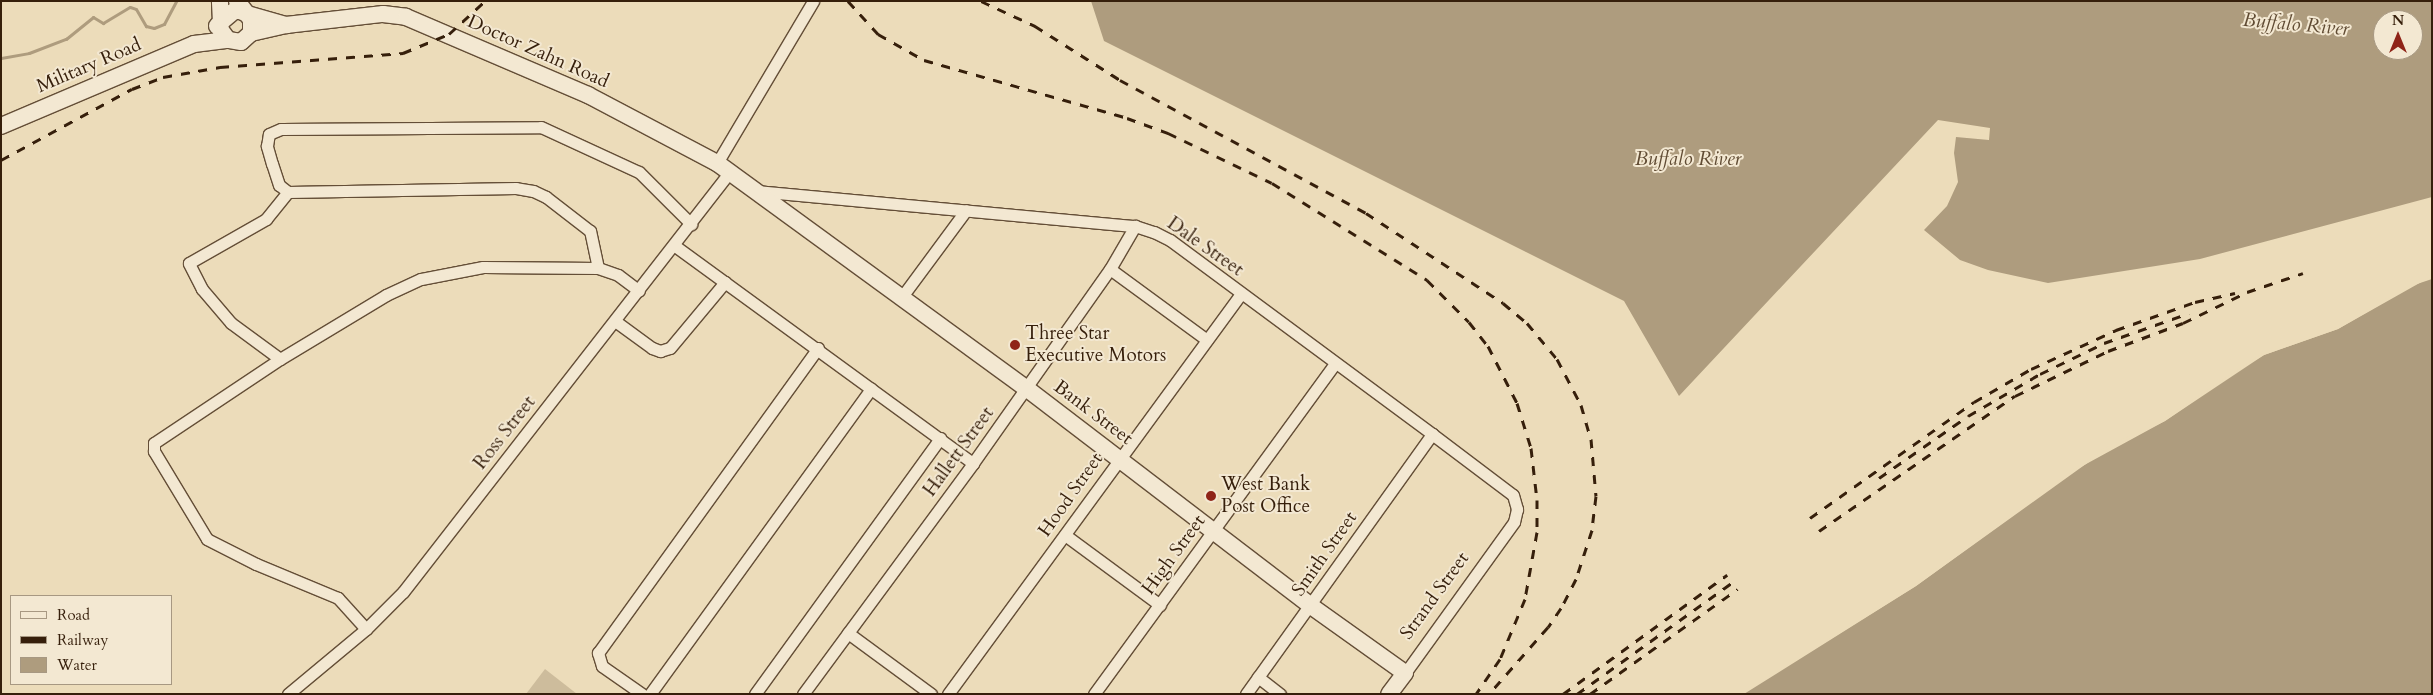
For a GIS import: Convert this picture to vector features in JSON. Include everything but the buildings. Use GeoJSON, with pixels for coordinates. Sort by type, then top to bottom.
{"type":"FeatureCollection","features":[{"type":"Feature","properties":{"kind":"street"},"geometry":{"type":"LineString","coordinates":[[220,1],[223,36],[228,40]]}},
{"type":"Feature","properties":{"kind":"street","name":"Ross Street"},"geometry":{"type":"LineString","coordinates":[[288,694],[366,629],[403,592],[675,246],[691,224],[723,168],[813,1]]}},
{"type":"Feature","properties":{"kind":"street"},"geometry":{"type":"LineString","coordinates":[[242,8],[251,20],[251,33]]}},
{"type":"Feature","properties":{"kind":"street","name":"Doctor Zahn Road"},"geometry":{"type":"LineString","coordinates":[[221,22],[234,11],[242,8],[286,25]]}},
{"type":"Feature","properties":{"kind":"street","name":"Doctor Zahn Road"},"geometry":{"type":"LineString","coordinates":[[228,40],[241,42],[251,33],[286,25],[383,14],[417,20],[630,116],[723,168],[754,191]]}},
{"type":"Feature","properties":{"kind":"street","name":"Military Road"},"geometry":{"type":"LineString","coordinates":[[1,126],[194,44],[221,22]]}},
{"type":"Feature","properties":{"kind":"street","name":"Military Road"},"geometry":{"type":"LineString","coordinates":[[194,44],[228,40]]}},
{"type":"Feature","properties":{"kind":"street"},"geometry":{"type":"LineString","coordinates":[[598,268],[590,231],[546,197],[533,191],[516,188],[288,192],[279,185],[267,146],[269,134],[276,130],[534,126],[548,129],[630,166],[645,178],[691,224]]}},
{"type":"Feature","properties":{"kind":"street","name":"Dale Street"},"geometry":{"type":"LineString","coordinates":[[754,191],[1135,226],[1170,240],[1513,495],[1518,505],[1514,522]]}},
{"type":"Feature","properties":{"kind":"street","name":"Bank Street"},"geometry":{"type":"LineString","coordinates":[[754,191],[1026,388],[1311,606],[1405,673]]}},
{"type":"Feature","properties":{"kind":"street"},"geometry":{"type":"LineString","coordinates":[[280,359],[225,317],[202,289],[189,264],[266,219],[288,192]]}},
{"type":"Feature","properties":{"kind":"street"},"geometry":{"type":"LineString","coordinates":[[901,298],[966,210]]}},
{"type":"Feature","properties":{"kind":"street","name":"Hallett Street"},"geometry":{"type":"LineString","coordinates":[[803,694],[973,463],[1110,269],[1135,226]]}},
{"type":"Feature","properties":{"kind":"street"},"geometry":{"type":"LineString","coordinates":[[675,246],[818,348],[973,463]]}},
{"type":"Feature","properties":{"kind":"street"},"geometry":{"type":"LineString","coordinates":[[366,629],[338,598],[213,544],[192,518],[154,451],[154,443],[158,438],[280,359],[386,295],[421,279],[483,267],[598,268],[618,275],[639,291]]}},
{"type":"Feature","properties":{"kind":"street"},"geometry":{"type":"LineString","coordinates":[[1110,269],[1207,340]]}},
{"type":"Feature","properties":{"kind":"street"},"geometry":{"type":"LineString","coordinates":[[615,321],[652,348],[660,351],[670,348],[724,282]]}},
{"type":"Feature","properties":{"kind":"street","name":"Hood Street"},"geometry":{"type":"LineString","coordinates":[[948,694],[1065,535],[1118,457],[1241,294]]}},
{"type":"Feature","properties":{"kind":"street"},"geometry":{"type":"LineString","coordinates":[[642,694],[602,666],[598,653],[818,348]]}},
{"type":"Feature","properties":{"kind":"street","name":"High Street"},"geometry":{"type":"LineString","coordinates":[[1094,694],[1335,364]]}},
{"type":"Feature","properties":{"kind":"street"},"geometry":{"type":"LineString","coordinates":[[650,694],[871,389]]}},
{"type":"Feature","properties":{"kind":"street","name":"Smith Street"},"geometry":{"type":"LineString","coordinates":[[1246,694],[1311,606],[1432,434]]}},
{"type":"Feature","properties":{"kind":"street"},"geometry":{"type":"LineString","coordinates":[[755,694],[940,438]]}},
{"type":"Feature","properties":{"kind":"street","name":"Strand Street"},"geometry":{"type":"LineString","coordinates":[[1389,694],[1514,522]]}},
{"type":"Feature","properties":{"kind":"street"},"geometry":{"type":"LineString","coordinates":[[1065,535],[1160,605]]}},
{"type":"Feature","properties":{"kind":"street"},"geometry":{"type":"LineString","coordinates":[[848,633],[931,694]]}},
{"type":"Feature","properties":{"kind":"street"},"geometry":{"type":"LineString","coordinates":[[1258,677],[1280,694]]}},
{"type":"Feature","properties":{"kind":"shaded area"},"geometry":{"type":"Polygon","coordinates":[[[545,669],[577,694],[526,694],[545,669]]]}},
{"type":"Feature","properties":{"kind":"water","name":"Buffalo River"},"geometry":{"type":"Polygon","coordinates":[[[1091,1],[2432,1],[2432,197],[2200,259],[2048,283],[1988,270],[1960,260],[1924,230],[1947,206],[1958,182],[1954,153],[1956,137],[1989,140],[1990,128],[1938,120],[1679,396],[1624,301],[1104,41],[1091,1]]]}},
{"type":"Feature","properties":{"kind":"water"},"geometry":{"type":"Polygon","coordinates":[[[2432,279],[2432,694],[1744,694],[1916,586],[2077,469],[2165,421],[2239,370],[2264,355],[2338,329],[2414,285],[2432,279]]]}},
{"type":"Feature","properties":{"kind":"pier"},"geometry":{"type":"Polygon","coordinates":[[[2432,276],[2338,329],[2264,355],[2165,421],[2104,451],[1916,586],[1742,694],[1914,584],[2103,449],[2164,419],[2263,353],[2337,327],[2413,283],[2432,276]]]}},
{"type":"Feature","properties":{"kind":"waterway"},"geometry":{"type":"LineString","coordinates":[[1,58],[29,53],[66,39],[93,17],[103,23],[130,7],[136,9],[146,26],[154,28],[164,24],[176,1]]}},
{"type":"Feature","properties":{"kind":"railway"},"geometry":{"type":"LineString","coordinates":[[1,160],[132,89],[163,77],[220,67],[403,53],[449,34],[485,1]]}},
{"type":"Feature","properties":{"kind":"railway"},"geometry":{"type":"LineString","coordinates":[[848,1],[878,34],[924,60],[1127,118],[1168,133],[1272,183],[1427,280],[1469,322],[1488,346],[1517,403],[1531,448],[1537,500],[1537,532],[1525,599],[1500,659],[1476,694]]}},
{"type":"Feature","properties":{"kind":"railway"},"geometry":{"type":"LineString","coordinates":[[981,1],[1035,26],[1120,80],[1366,213],[1503,303],[1527,323],[1557,359],[1581,405],[1591,439],[1596,496],[1592,530],[1576,579],[1561,608],[1548,627],[1489,694]]}},
{"type":"Feature","properties":{"kind":"railway"},"geometry":{"type":"LineString","coordinates":[[1819,531],[2015,396],[2108,351],[2183,323],[2247,292],[2303,273]]}},
{"type":"Feature","properties":{"kind":"railway"},"geometry":{"type":"LineString","coordinates":[[1810,518],[1974,402],[2031,369],[2116,330],[2195,302],[2235,293]]}},
{"type":"Feature","properties":{"kind":"railway"},"geometry":{"type":"LineString","coordinates":[[1879,478],[1968,416],[2040,374],[2104,343],[2189,313]]}},
{"type":"Feature","properties":{"kind":"railway"},"geometry":{"type":"LineString","coordinates":[[1563,694],[1727,575]]}},
{"type":"Feature","properties":{"kind":"railway"},"geometry":{"type":"LineString","coordinates":[[1577,694],[1733,582]]}},
{"type":"Feature","properties":{"kind":"railway"},"geometry":{"type":"LineString","coordinates":[[1590,694],[1738,589]]}},
{"type":"Feature","properties":{"kind":"place","name":"Three Star Executive Motors"},"geometry":{"type":"Point","coordinates":[1015,345]}},
{"type":"Feature","properties":{"kind":"place","name":"West Bank Post Office"},"geometry":{"type":"Point","coordinates":[1211,496]}}]}
